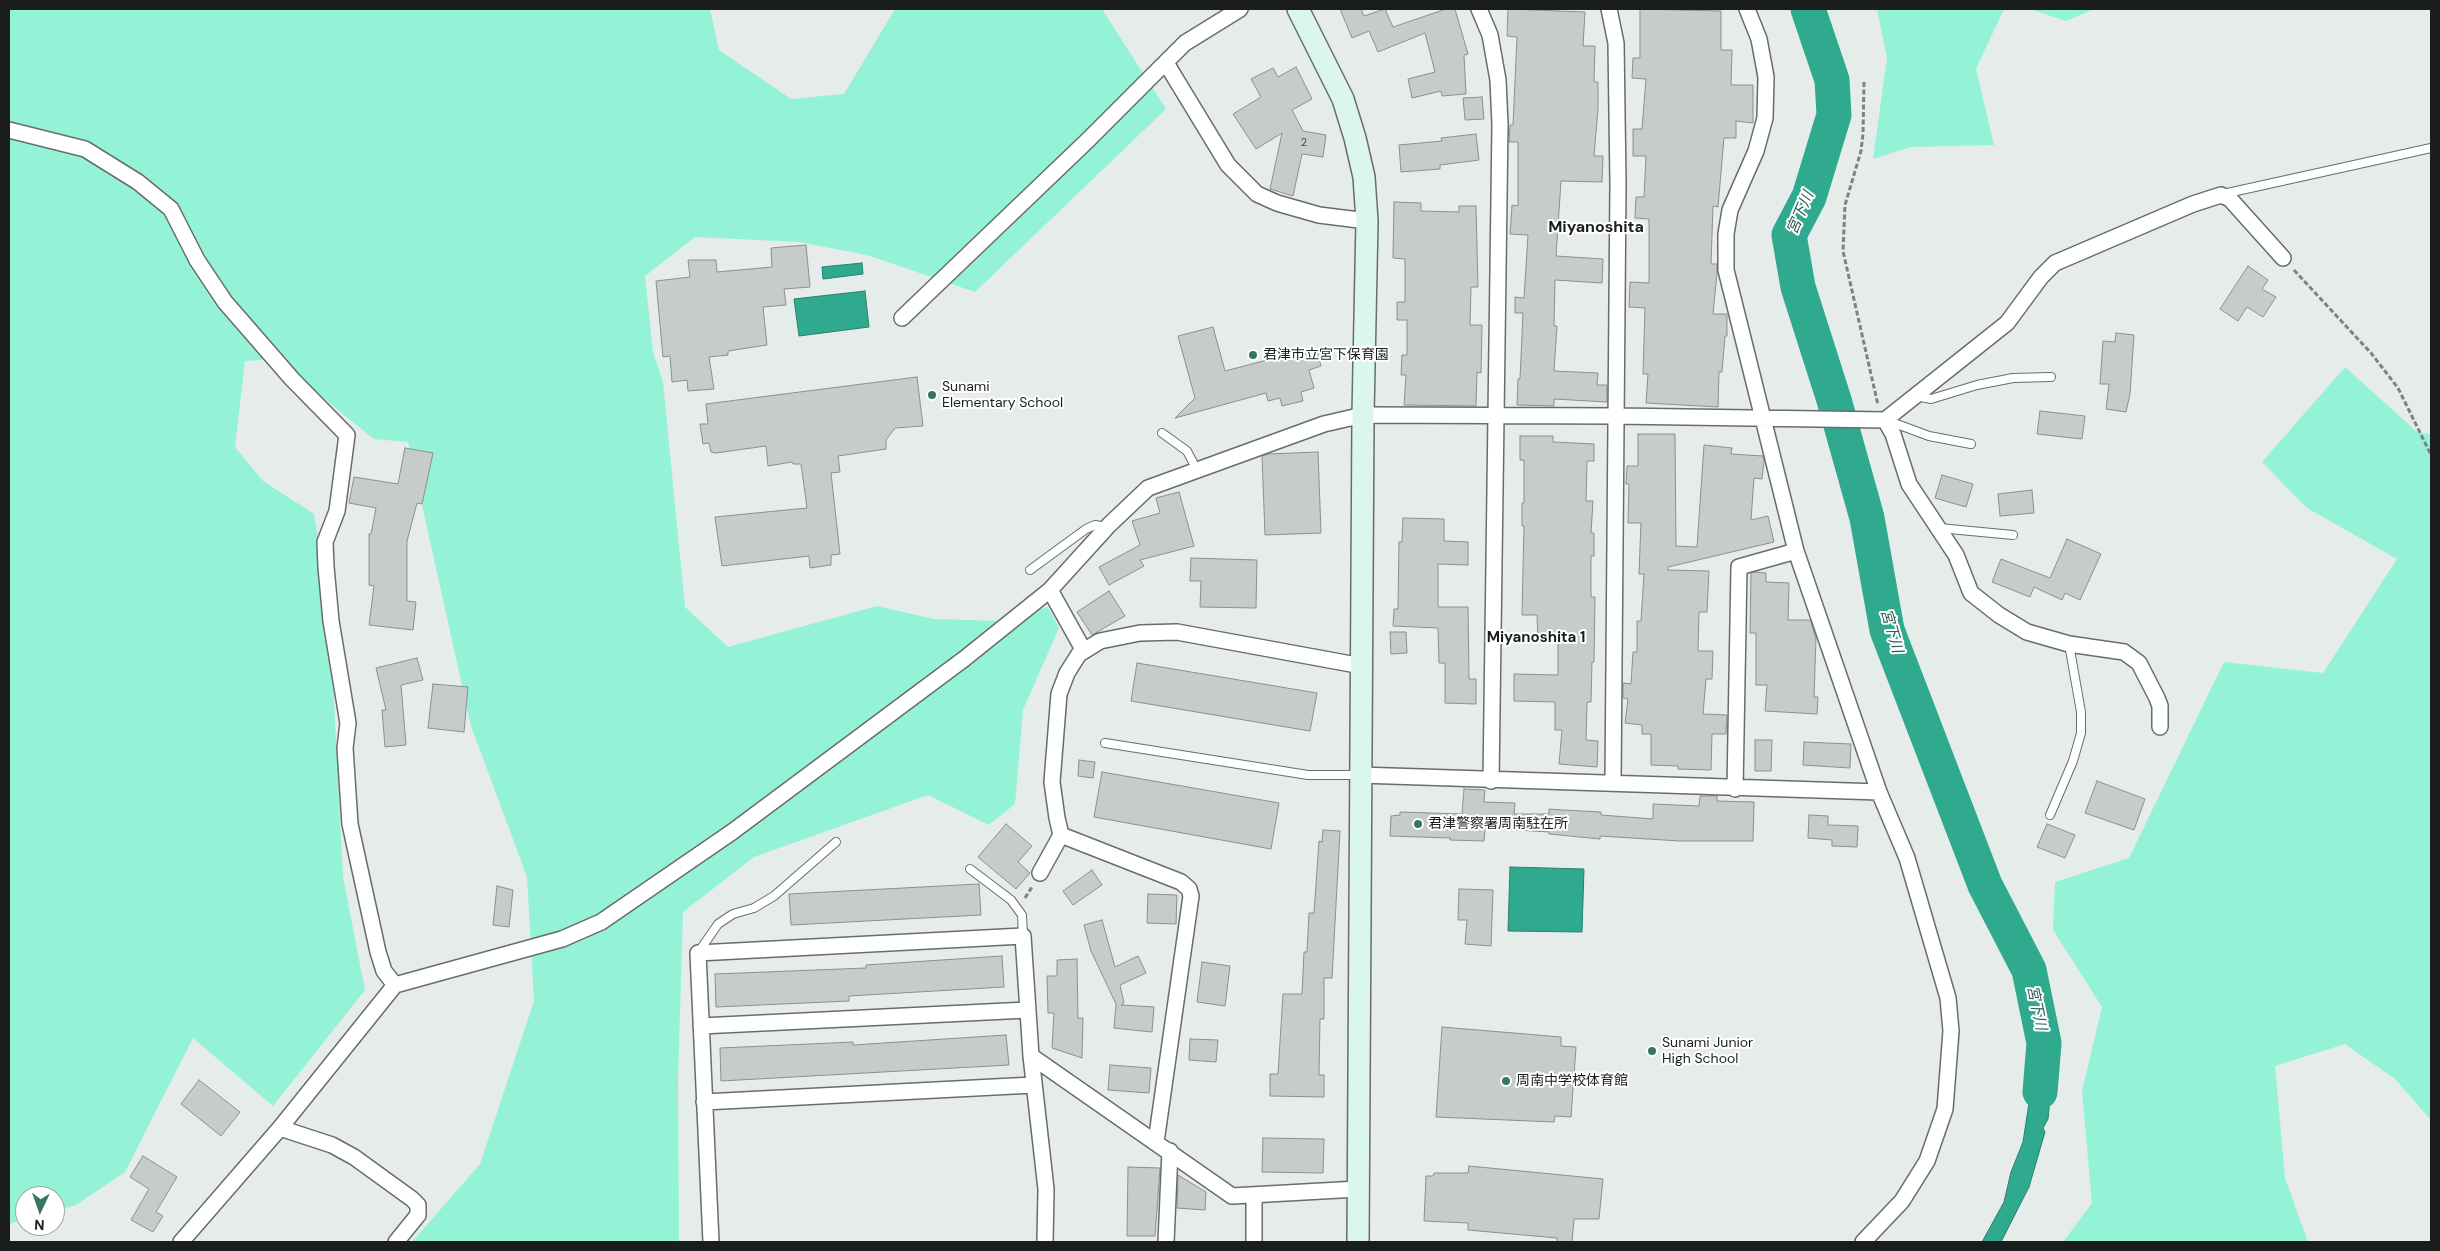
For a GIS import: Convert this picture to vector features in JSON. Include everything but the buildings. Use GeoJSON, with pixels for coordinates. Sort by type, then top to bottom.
{"type":"FeatureCollection","features":[{"type":"Feature","properties":{"kind":"street"},"geometry":{"type":"LineString","coordinates":[[902,318],[1166,63],[1184,43],[1240,9]]}},
{"type":"Feature","properties":{"kind":"street"},"geometry":{"type":"LineString","coordinates":[[1298,9],[1348,114],[1364,177],[1367,221],[1363,416],[1358,1242]]}},
{"type":"Feature","properties":{"kind":"street"},"geometry":{"type":"LineString","coordinates":[[1479,9],[1490,35],[1498,80],[1499,108],[1491,781]]}},
{"type":"Feature","properties":{"kind":"street"},"geometry":{"type":"LineString","coordinates":[[1609,9],[1616,43],[1618,183],[1613,783]]}},
{"type":"Feature","properties":{"kind":"street"},"geometry":{"type":"LineString","coordinates":[[1747,9],[1759,39],[1766,77],[1765,118],[1756,151],[1730,210],[1726,234],[1726,270],[1796,551],[1879,792],[1907,858],[1948,998],[1951,1031],[1945,1108],[1927,1161],[1902,1201],[1863,1242]]}},
{"type":"Feature","properties":{"kind":"street"},"geometry":{"type":"LineString","coordinates":[[1166,63],[1228,165],[1257,194],[1277,203],[1320,215],[1367,221]]}},
{"type":"Feature","properties":{"kind":"street"},"geometry":{"type":"LineString","coordinates":[[9,130],[85,149],[138,182],[171,209],[197,260],[226,302],[292,379],[348,435],[337,511],[325,542],[326,567],[331,621],[348,723],[345,748],[350,824],[378,952],[384,970],[395,985]]}},
{"type":"Feature","properties":{"kind":"street"},"geometry":{"type":"LineString","coordinates":[[182,1242],[280,1128],[395,985],[562,939],[601,922],[732,832],[964,659],[1050,590],[1107,527],[1148,488],[1324,424],[1363,416],[1617,416],[1885,420],[2007,323],[2041,277],[2056,263],[2193,204],[2221,195],[2230,199],[2283,258]]}},
{"type":"Feature","properties":{"kind":"street"},"geometry":{"type":"LineString","coordinates":[[1885,420],[1894,434],[1909,484],[1956,555],[1971,593],[1998,615],[2027,632],[2069,644],[2124,652],[2139,663],[2160,706],[2160,727]]}},
{"type":"Feature","properties":{"kind":"street"},"geometry":{"type":"LineString","coordinates":[[1735,789],[1740,567],[1796,551]]}},
{"type":"Feature","properties":{"kind":"street"},"geometry":{"type":"LineString","coordinates":[[1050,590],[1084,651]]}},
{"type":"Feature","properties":{"kind":"street"},"geometry":{"type":"LineString","coordinates":[[1040,874],[1061,835],[1056,818],[1052,782],[1059,694],[1067,672],[1079,654],[1100,641],[1140,633],[1177,632],[1362,666]]}},
{"type":"Feature","properties":{"kind":"street"},"geometry":{"type":"LineString","coordinates":[[1360,775],[1735,789],[1879,792]]}},
{"type":"Feature","properties":{"kind":"street"},"geometry":{"type":"LineString","coordinates":[[1061,835],[1181,882],[1189,889],[1191,896],[1156,1142]]}},
{"type":"Feature","properties":{"kind":"street"},"geometry":{"type":"LineString","coordinates":[[711,1242],[698,952],[1023,936],[1033,1085],[1046,1189],[1045,1242]]}},
{"type":"Feature","properties":{"kind":"street"},"geometry":{"type":"LineString","coordinates":[[701,1026],[1027,1010]]}},
{"type":"Feature","properties":{"kind":"street"},"geometry":{"type":"LineString","coordinates":[[1031,1056],[1232,1196],[1358,1190]]}},
{"type":"Feature","properties":{"kind":"street"},"geometry":{"type":"LineString","coordinates":[[704,1102],[1033,1085]]}},
{"type":"Feature","properties":{"kind":"street"},"geometry":{"type":"LineString","coordinates":[[280,1128],[332,1145],[354,1157],[412,1199],[418,1205],[418,1215],[396,1242]]}},
{"type":"Feature","properties":{"kind":"street"},"geometry":{"type":"LineString","coordinates":[[1166,1242],[1170,1152]]}},
{"type":"Feature","properties":{"kind":"street"},"geometry":{"type":"LineString","coordinates":[[1254,1194],[1254,1242]]}},
{"type":"Feature","properties":{"kind":"lane"},"geometry":{"type":"LineString","coordinates":[[2221,195],[2431,148]]}},
{"type":"Feature","properties":{"kind":"lane"},"geometry":{"type":"LineString","coordinates":[[1916,396],[1931,399],[1977,385],[2013,378],[2051,376]]}},
{"type":"Feature","properties":{"kind":"lane"},"geometry":{"type":"LineString","coordinates":[[1885,420],[1930,436],[1971,444]]}},
{"type":"Feature","properties":{"kind":"lane"},"geometry":{"type":"LineString","coordinates":[[1162,433],[1187,451],[1197,470]]}},
{"type":"Feature","properties":{"kind":"lane"},"geometry":{"type":"LineString","coordinates":[[1030,570],[1086,529],[1095,525],[1107,527]]}},
{"type":"Feature","properties":{"kind":"lane"},"geometry":{"type":"LineString","coordinates":[[1939,528],[2013,535]]}},
{"type":"Feature","properties":{"kind":"lane"},"geometry":{"type":"LineString","coordinates":[[2050,815],[2081,733],[2081,712],[2069,644]]}},
{"type":"Feature","properties":{"kind":"lane"},"geometry":{"type":"LineString","coordinates":[[1105,743],[1308,776],[1360,775]]}},
{"type":"Feature","properties":{"kind":"lane"},"geometry":{"type":"LineString","coordinates":[[698,952],[718,924],[733,914],[754,908],[774,896],[836,842]]}},
{"type":"Feature","properties":{"kind":"lane"},"geometry":{"type":"LineString","coordinates":[[970,869],[994,885],[1011,900],[1022,915],[1023,936]]}},
{"type":"Feature","properties":{"kind":"path"},"geometry":{"type":"LineString","coordinates":[[1864,82],[1861,151],[1845,205],[1843,251],[1877,402],[1885,420]]}},
{"type":"Feature","properties":{"kind":"path"},"geometry":{"type":"LineString","coordinates":[[2283,258],[2371,353],[2398,388],[2431,455]]}},
{"type":"Feature","properties":{"kind":"path"},"geometry":{"type":"LineString","coordinates":[[1018,909],[1040,874]]}},
{"type":"Feature","properties":{"kind":"shaded area"},"geometry":{"type":"Polygon","coordinates":[[[9,9],[710,9],[719,50],[791,99],[844,94],[895,9],[1102,9],[1166,109],[975,292],[867,255],[799,242],[695,237],[645,276],[653,352],[663,382],[685,607],[728,647],[877,606],[934,619],[1001,621],[1048,607],[1059,628],[1023,710],[1015,804],[989,825],[928,795],[754,857],[683,912],[678,1079],[679,1242],[412,1242],[480,1164],[534,1001],[527,877],[471,726],[408,442],[374,439],[275,359],[245,361],[235,447],[263,481],[314,514],[329,602],[343,877],[365,990],[273,1106],[193,1038],[125,1172],[76,1205],[65,1208],[65,1186],[15,1186],[15,1222],[9,1224],[9,9]]]}},
{"type":"Feature","properties":{"kind":"shaded area"},"geometry":{"type":"Polygon","coordinates":[[[1877,9],[2004,9],[1976,69],[1994,145],[1911,147],[1873,159],[1887,58],[1877,9]]]}},
{"type":"Feature","properties":{"kind":"shaded area"},"geometry":{"type":"Polygon","coordinates":[[[2030,9],[2094,9],[2066,21],[2030,9]]]}},
{"type":"Feature","properties":{"kind":"shaded area"},"geometry":{"type":"Polygon","coordinates":[[[862,263],[863,274],[823,279],[822,267],[862,263]]]}},
{"type":"Feature","properties":{"kind":"shaded area"},"geometry":{"type":"Polygon","coordinates":[[[865,291],[869,327],[799,336],[794,299],[865,291]]]}},
{"type":"Feature","properties":{"kind":"shaded area"},"geometry":{"type":"Polygon","coordinates":[[[2345,367],[2416,431],[2431,435],[2431,1120],[2395,1079],[2345,1044],[2275,1066],[2285,1178],[2308,1242],[2063,1242],[2092,1203],[2082,1091],[2102,1007],[2053,930],[2055,882],[2129,858],[2224,662],[2323,673],[2397,559],[2307,508],[2262,462],[2345,367]]]}},
{"type":"Feature","properties":{"kind":"shaded area"},"geometry":{"type":"Polygon","coordinates":[[[1510,867],[1584,869],[1582,932],[1508,931],[1510,867]]]}},
{"type":"Feature","properties":{"kind":"shaded area"},"geometry":{"type":"Polygon","coordinates":[[[2038,1045],[2055,1045],[2048,1119],[2043,1128],[2045,1132],[2029,1187],[2001,1242],[1982,1242],[2004,1202],[2011,1172],[2023,1142],[2038,1045]]]}},
{"type":"Feature","properties":{"kind":"waterway","name":"宮下川"},"geometry":{"type":"LineString","coordinates":[[1808,9],[1832,80],[1834,115],[1809,197],[1789,235],[1798,287],[1834,400],[1867,518],[1887,630],[1985,885],[2029,970],[2044,1043],[2040,1092]]}},
{"type":"Feature","properties":{"kind":"place","name":"君津市立宮下保育園"},"geometry":{"type":"Point","coordinates":[1253,355]}},
{"type":"Feature","properties":{"kind":"place","name":"Sunami Elementary School"},"geometry":{"type":"Point","coordinates":[932,395]}},
{"type":"Feature","properties":{"kind":"place","name":"君津警察署周南駐在所"},"geometry":{"type":"Point","coordinates":[1418,824]}},
{"type":"Feature","properties":{"kind":"place","name":"Sunami Junior High School"},"geometry":{"type":"Point","coordinates":[1652,1051]}},
{"type":"Feature","properties":{"kind":"place","name":"周南中学校体育館"},"geometry":{"type":"Point","coordinates":[1506,1081]}},
{"type":"Feature","properties":{"kind":"district","name":"Miyanoshita"},"geometry":{"type":"Point","coordinates":[1596,228]}},
{"type":"Feature","properties":{"kind":"district","name":"Miyanoshita 1"},"geometry":{"type":"Point","coordinates":[1536,638]}}]}
